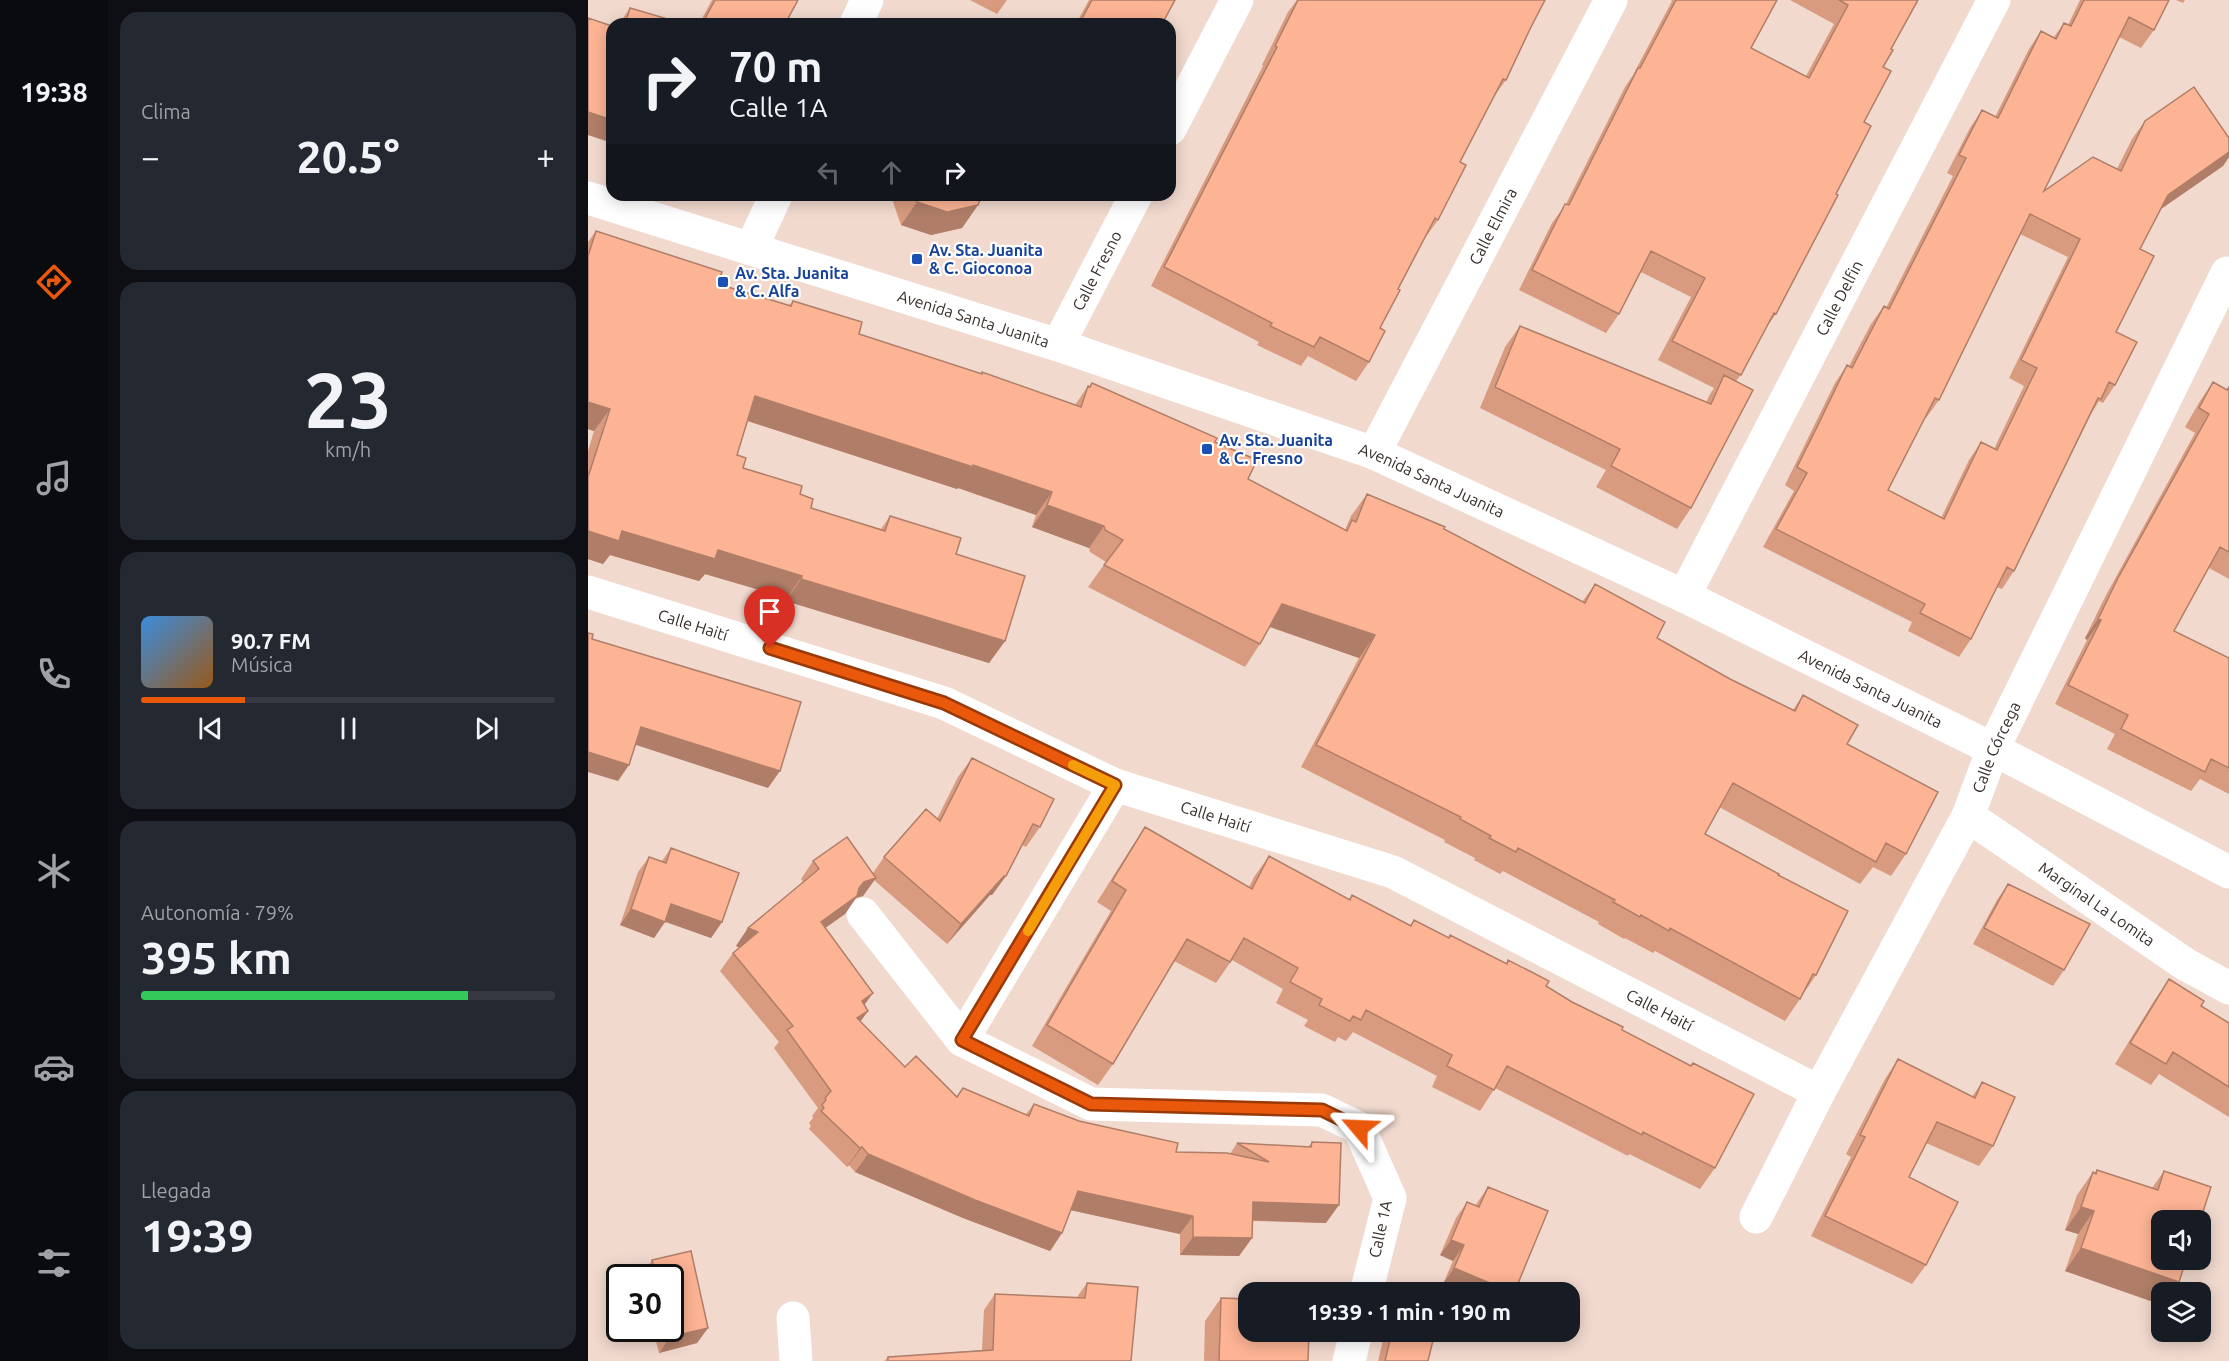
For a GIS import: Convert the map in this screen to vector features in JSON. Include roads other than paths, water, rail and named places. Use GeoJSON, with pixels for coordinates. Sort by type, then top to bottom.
{"type":"FeatureCollection","features":[{"type":"Feature","properties":{"kind":"street"},"geometry":{"type":"LineString","coordinates":[[859,18],[867,0]]}},
{"type":"Feature","properties":{"kind":"street"},"geometry":{"type":"LineString","coordinates":[[1176,117],[1237,0]]}},
{"type":"Feature","properties":{"kind":"street","name":"Calle Elmira"},"geometry":{"type":"LineString","coordinates":[[1374,453],[1611,0]]}},
{"type":"Feature","properties":{"kind":"street","name":"Calle Delfin"},"geometry":{"type":"LineString","coordinates":[[1684,596],[1994,0]]}},
{"type":"Feature","properties":{"kind":"street","name":"Avenida Santa Juanita"},"geometry":{"type":"LineString","coordinates":[[588,198],[1058,345],[1374,453],[1684,596],[1993,748],[2229,872]]}},
{"type":"Feature","properties":{"kind":"street"},"geometry":{"type":"LineString","coordinates":[[751,249],[773,201]]}},
{"type":"Feature","properties":{"kind":"street","name":"Calle Fresno"},"geometry":{"type":"LineString","coordinates":[[1058,345],[1133,201]]}},
{"type":"Feature","properties":{"kind":"street","name":"Calle Córcega"},"geometry":{"type":"LineString","coordinates":[[1756,1217],[1819,1092],[1968,816],[1993,748],[2227,273]]}},
{"type":"Feature","properties":{"kind":"street","name":"Calle Haití"},"geometry":{"type":"LineString","coordinates":[[588,592],[944,703],[1115,785],[1394,872],[1819,1092]]}},
{"type":"Feature","properties":{"kind":"street"},"geometry":{"type":"LineString","coordinates":[[862,914],[962,1040],[1115,785]]}},
{"type":"Feature","properties":{"kind":"street","name":"Marginal La Lomita"},"geometry":{"type":"LineString","coordinates":[[1968,816],[2185,964],[2229,988]]}},
{"type":"Feature","properties":{"kind":"street","name":"Calle 1A"},"geometry":{"type":"LineString","coordinates":[[962,1040],[1091,1104],[1322,1110],[1359,1128],[1390,1198],[1369,1282]]}},
{"type":"Feature","properties":{"kind":"street"},"geometry":{"type":"LineString","coordinates":[[793,1318],[796,1361]]}},
{"type":"Feature","properties":{"kind":"street"},"geometry":{"type":"LineString","coordinates":[[1349,1361],[1354,1342]]}},
{"type":"Feature","properties":{"kind":"place","name":"Av. Sta. Juanita & C. Gioconoa"},"geometry":{"type":"Point","coordinates":[917,259]}},
{"type":"Feature","properties":{"kind":"place","name":"Av. Sta. Juanita & C. Alfa"},"geometry":{"type":"Point","coordinates":[723,282]}},
{"type":"Feature","properties":{"kind":"place","name":"Av. Sta. Juanita & C. Fresno"},"geometry":{"type":"Point","coordinates":[1207,449]}}]}
